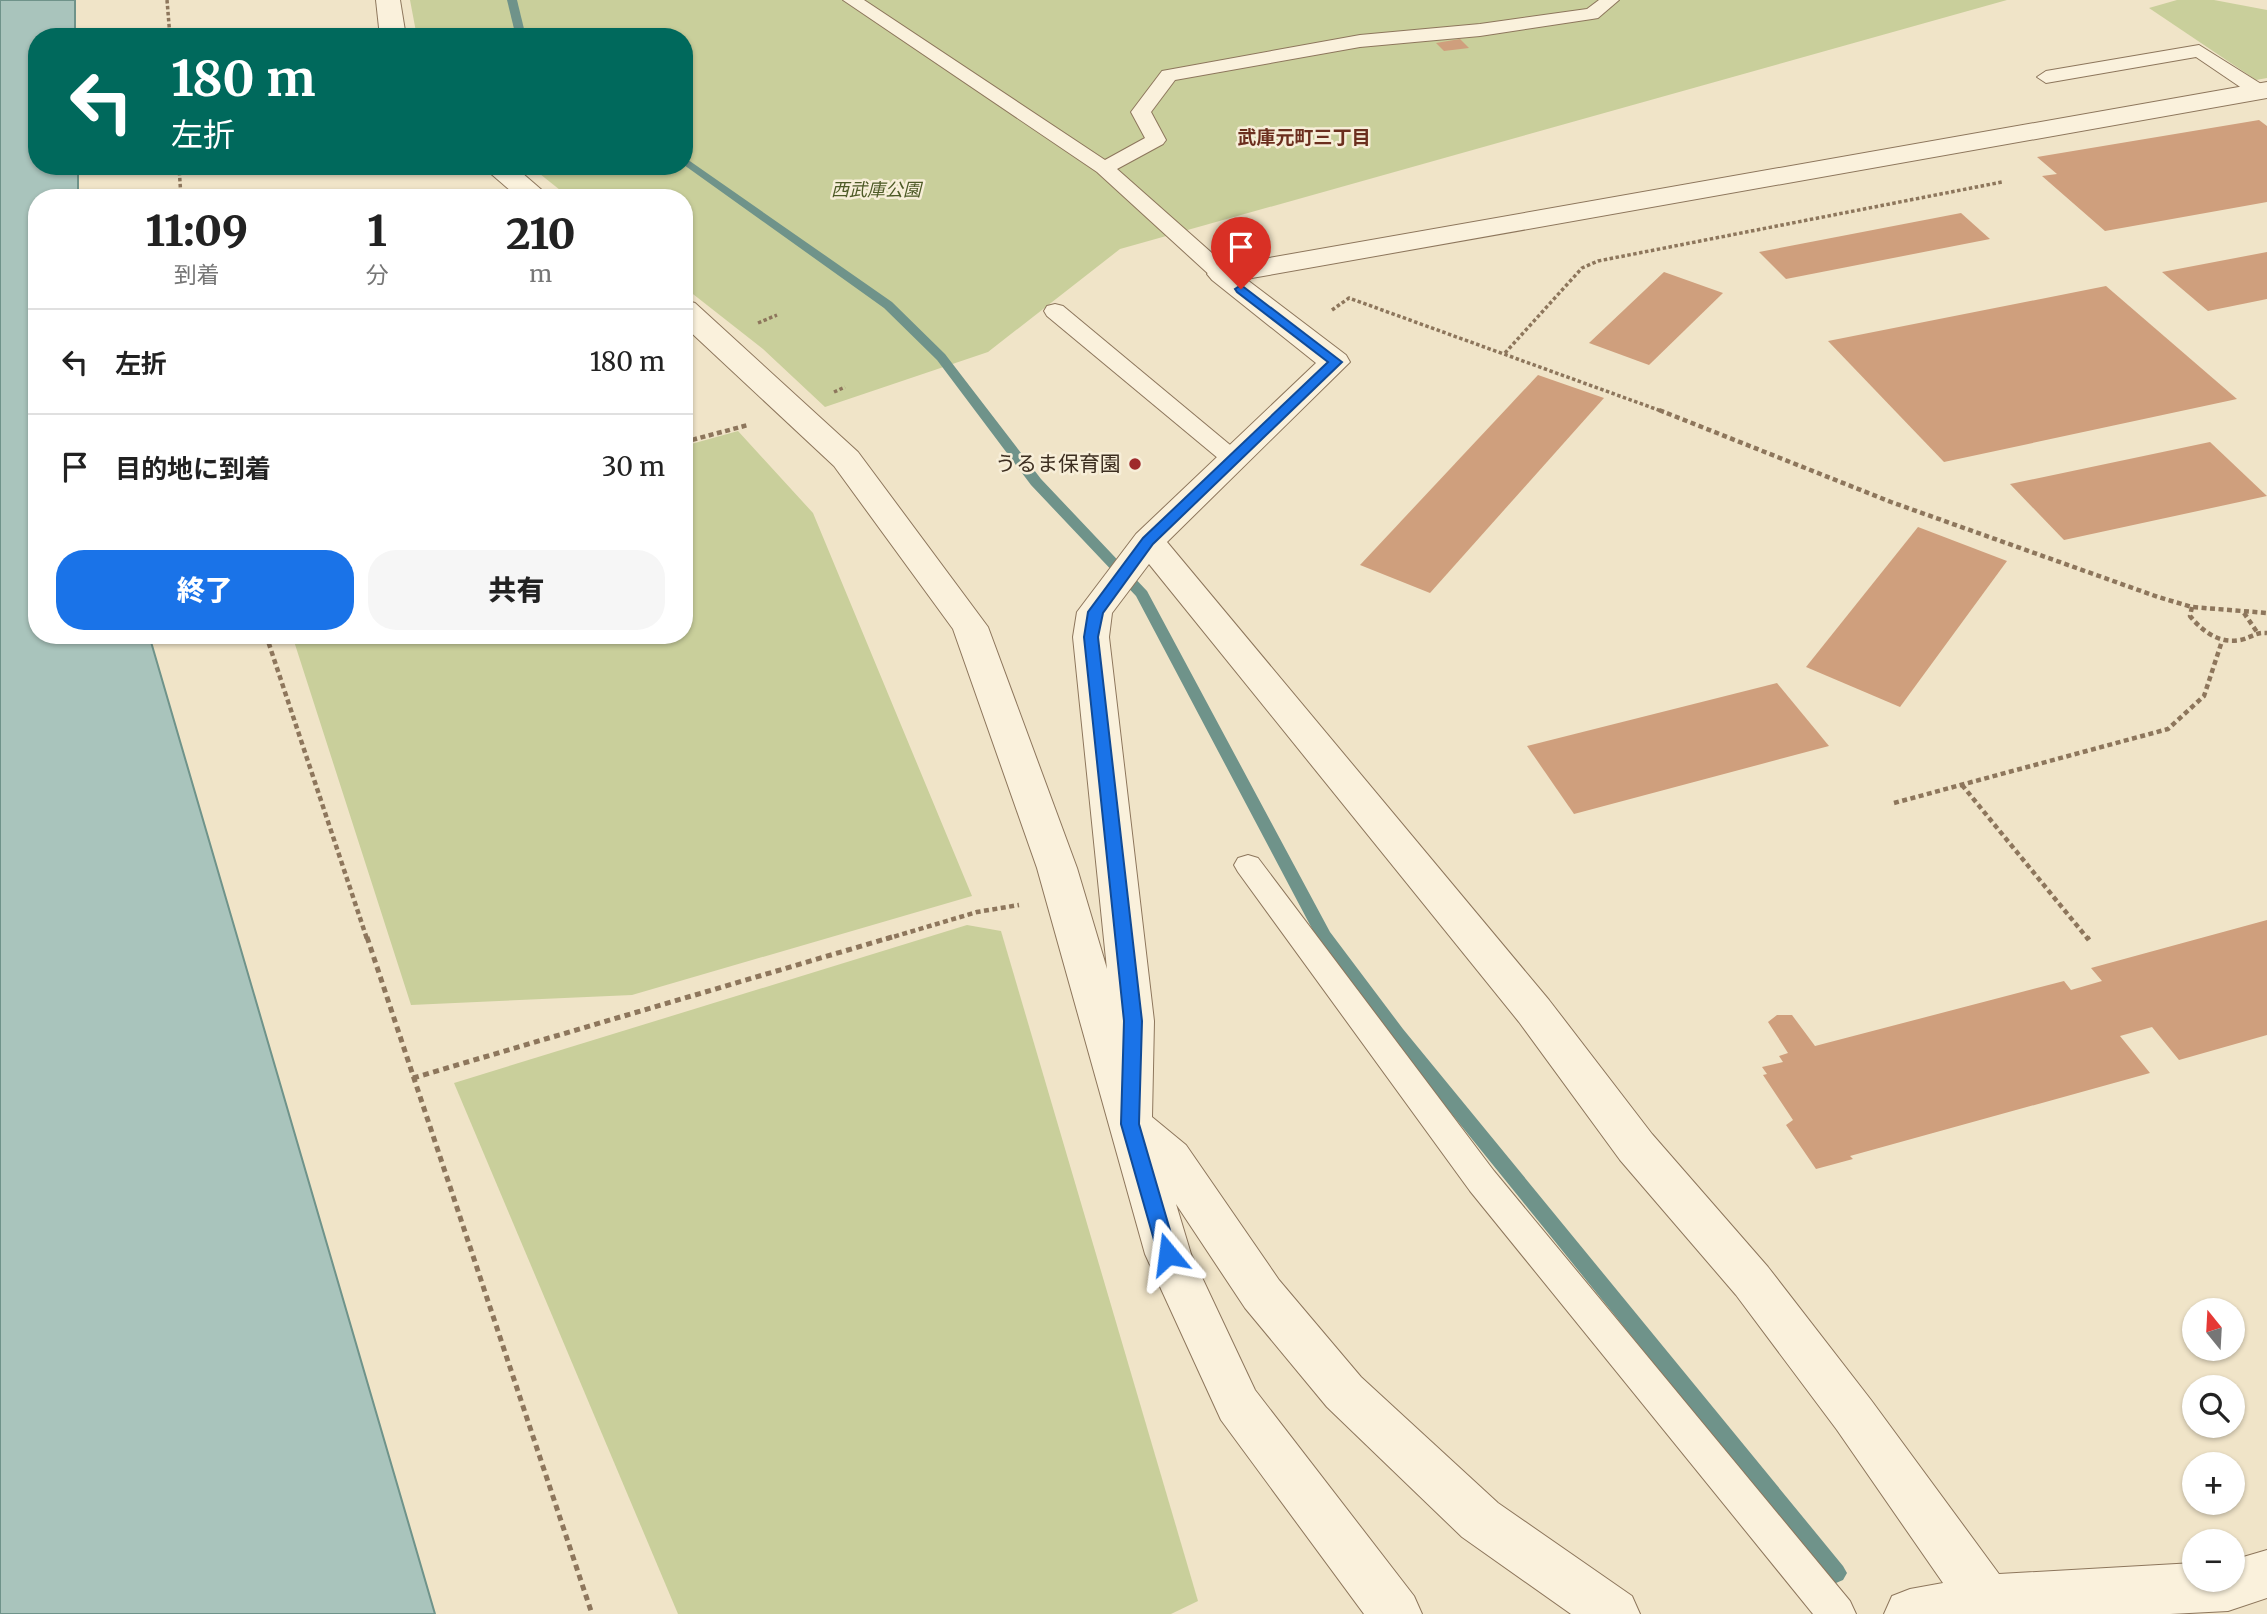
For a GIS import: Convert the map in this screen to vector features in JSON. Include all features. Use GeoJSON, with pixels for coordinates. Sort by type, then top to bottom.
{"type":"FeatureCollection","features":[{"type":"Feature","properties":{"kind":"street"},"geometry":{"type":"LineString","coordinates":[[388,0],[392,28]]}},
{"type":"Feature","properties":{"kind":"street"},"geometry":{"type":"LineString","coordinates":[[1222,274],[2263,91]]}},
{"type":"Feature","properties":{"kind":"street"},"geometry":{"type":"LineString","coordinates":[[508,175],[525,189]]}},
{"type":"Feature","properties":{"kind":"street"},"geometry":{"type":"LineString","coordinates":[[1130,1124],[1133,1021],[1091,637],[1095,612],[1148,541],[1335,362],[1222,274]]}},
{"type":"Feature","properties":{"kind":"street"},"geometry":{"type":"LineString","coordinates":[[693,317],[846,459],[970,627],[1057,868],[1168,1254],[1238,1405],[1396,1614]]}},
{"type":"Feature","properties":{"kind":"street"},"geometry":{"type":"LineString","coordinates":[[1148,541],[1534,1011],[1636,1147],[1752,1281],[1854,1415],[1986,1600]]}},
{"type":"Feature","properties":{"kind":"street"},"geometry":{"type":"LineString","coordinates":[[1130,1124],[1170,1158],[1262,1294],[1343,1392],[1480,1520],[1614,1614]]}},
{"type":"Feature","properties":{"kind":"street"},"geometry":{"type":"LineString","coordinates":[[1910,1614],[1986,1600],[2228,1586],[2267,1574]]}},
{"type":"Feature","properties":{"kind":"lane"},"geometry":{"type":"LineString","coordinates":[[852,0],[1104,168],[1222,274]]}},
{"type":"Feature","properties":{"kind":"lane"},"geometry":{"type":"LineString","coordinates":[[1104,168],[1156,140],[1141,112],[1170,75],[1360,41],[1480,30],[1592,15],[1609,0]]}},
{"type":"Feature","properties":{"kind":"lane"},"geometry":{"type":"LineString","coordinates":[[2046,77],[2199,51],[2263,91]]}},
{"type":"Feature","properties":{"kind":"lane"},"geometry":{"type":"LineString","coordinates":[[1055,311],[1233,459]]}},
{"type":"Feature","properties":{"kind":"lane"},"geometry":{"type":"LineString","coordinates":[[1248,865],[1482,1181],[1837,1614]]}},
{"type":"Feature","properties":{"kind":"path"},"geometry":{"type":"LineString","coordinates":[[167,0],[169,28]]}},
{"type":"Feature","properties":{"kind":"path"},"geometry":{"type":"LineString","coordinates":[[1505,353],[1582,268],[1598,261],[2003,182]]}},
{"type":"Feature","properties":{"kind":"path"},"geometry":{"type":"LineString","coordinates":[[1322,306],[1333,311],[1349,298],[1619,394],[1891,502],[2158,597],[2192,607],[2267,613]]}},
{"type":"Feature","properties":{"kind":"path"},"geometry":{"type":"LineString","coordinates":[[693,440],[738,428]]}},
{"type":"Feature","properties":{"kind":"path"},"geometry":{"type":"LineString","coordinates":[[2192,607],[2190,616],[2200,629],[2222,641],[2246,641],[2257,632]]}},
{"type":"Feature","properties":{"kind":"path"},"geometry":{"type":"LineString","coordinates":[[2244,613],[2257,632]]}},
{"type":"Feature","properties":{"kind":"path"},"geometry":{"type":"LineString","coordinates":[[2257,632],[2267,634]]}},
{"type":"Feature","properties":{"kind":"path"},"geometry":{"type":"LineString","coordinates":[[1894,803],[2168,729],[2204,696],[2222,641]]}},
{"type":"Feature","properties":{"kind":"path"},"geometry":{"type":"LineString","coordinates":[[269,644],[592,1614]]}},
{"type":"Feature","properties":{"kind":"path"},"geometry":{"type":"LineString","coordinates":[[1962,785],[2089,940]]}},
{"type":"Feature","properties":{"kind":"path"},"geometry":{"type":"LineString","coordinates":[[413,1078],[977,912]]}},
{"type":"Feature","properties":{"kind":"green space","name":"西武庫公園"},"geometry":{"type":"Polygon","coordinates":[[[410,0],[2007,0],[1120,249],[988,352],[825,407],[763,349],[693,294],[693,189],[559,189],[541,175],[693,175],[693,28],[415,28],[410,0]]]}},
{"type":"Feature","properties":{"kind":"green space"},"geometry":{"type":"Polygon","coordinates":[[[2177,0],[2214,0],[2267,10],[2267,78],[2256,80],[2149,8],[2177,0]]]}},
{"type":"Feature","properties":{"kind":"green space"},"geometry":{"type":"Polygon","coordinates":[[[738,431],[813,513],[972,896],[632,995],[411,1005],[295,644],[693,644],[693,444],[738,431]]]}},
{"type":"Feature","properties":{"kind":"green space"},"geometry":{"type":"Polygon","coordinates":[[[967,925],[1001,931],[1198,1601],[1171,1614],[678,1614],[454,1083],[967,925]]]}},
{"type":"Feature","properties":{"kind":"water"},"geometry":{"type":"Polygon","coordinates":[[[0,0],[75,0],[75,28],[28,28],[28,175],[78,175],[78,189],[28,189],[28,644],[152,644],[435,1614],[0,1614],[0,0]]]}},
{"type":"Feature","properties":{"kind":"building"},"geometry":{"type":"Polygon","coordinates":[[[1460,39],[1469,48],[1444,51],[1436,43],[1460,39]]]}},
{"type":"Feature","properties":{"kind":"building"},"geometry":{"type":"Polygon","coordinates":[[[2259,120],[2267,126],[2267,202],[2105,231],[2042,176],[2057,174],[2037,157],[2259,120]]]}},
{"type":"Feature","properties":{"kind":"building"},"geometry":{"type":"Polygon","coordinates":[[[1961,213],[1990,239],[1786,279],[1759,252],[1961,213]]]}},
{"type":"Feature","properties":{"kind":"building"},"geometry":{"type":"Polygon","coordinates":[[[2267,252],[2267,299],[2208,311],[2162,272],[2267,252]]]}},
{"type":"Feature","properties":{"kind":"building"},"geometry":{"type":"Polygon","coordinates":[[[1664,272],[1723,293],[1649,365],[1589,343],[1664,272]]]}},
{"type":"Feature","properties":{"kind":"building"},"geometry":{"type":"Polygon","coordinates":[[[2106,286],[2237,399],[1944,462],[1828,341],[2106,286]]]}},
{"type":"Feature","properties":{"kind":"building"},"geometry":{"type":"Polygon","coordinates":[[[1538,375],[1604,398],[1430,593],[1360,565],[1538,375]]]}},
{"type":"Feature","properties":{"kind":"building"},"geometry":{"type":"Polygon","coordinates":[[[2210,442],[2267,496],[2064,540],[2010,484],[2210,442]]]}},
{"type":"Feature","properties":{"kind":"building"},"geometry":{"type":"Polygon","coordinates":[[[1918,527],[2007,561],[1900,707],[1806,667],[1918,527]]]}},
{"type":"Feature","properties":{"kind":"building"},"geometry":{"type":"Polygon","coordinates":[[[1777,683],[1829,746],[1574,814],[1527,746],[1777,683]]]}},
{"type":"Feature","properties":{"kind":"building"},"geometry":{"type":"Polygon","coordinates":[[[2267,920],[2267,1035],[2179,1060],[2152,1027],[2120,1036],[2150,1073],[1850,1156],[1853,1159],[1816,1169],[1786,1125],[1793,1120],[1763,1075],[1767,1074],[1762,1067],[1783,1062],[1779,1056],[1788,1053],[1768,1022],[1777,1015],[1792,1015],[1815,1046],[2064,981],[2071,990],[2102,981],[2091,968],[2267,920]]]}},
{"type":"Feature","properties":{"kind":"waterway"},"geometry":{"type":"LineString","coordinates":[[512,0],[519,28]]}},
{"type":"Feature","properties":{"kind":"waterway"},"geometry":{"type":"LineString","coordinates":[[693,166],[888,305],[941,357],[1036,482],[1142,594],[1324,936],[1397,1034],[1836,1573]]}},
{"type":"Feature","properties":{"kind":"place","name":"うるま保育園"},"geometry":{"type":"Point","coordinates":[1135,464]}},
{"type":"Feature","properties":{"kind":"district","name":"武庫元町三丁目"},"geometry":{"type":"Point","coordinates":[1304,137]}},
{"type":"Feature","properties":{"kind":"route"},"geometry":{"type":"LineString","coordinates":[[1168,1254],[1130,1124],[1133,1021],[1091,637],[1095,612],[1148,541],[1335,362],[1241,289]]}}]}
